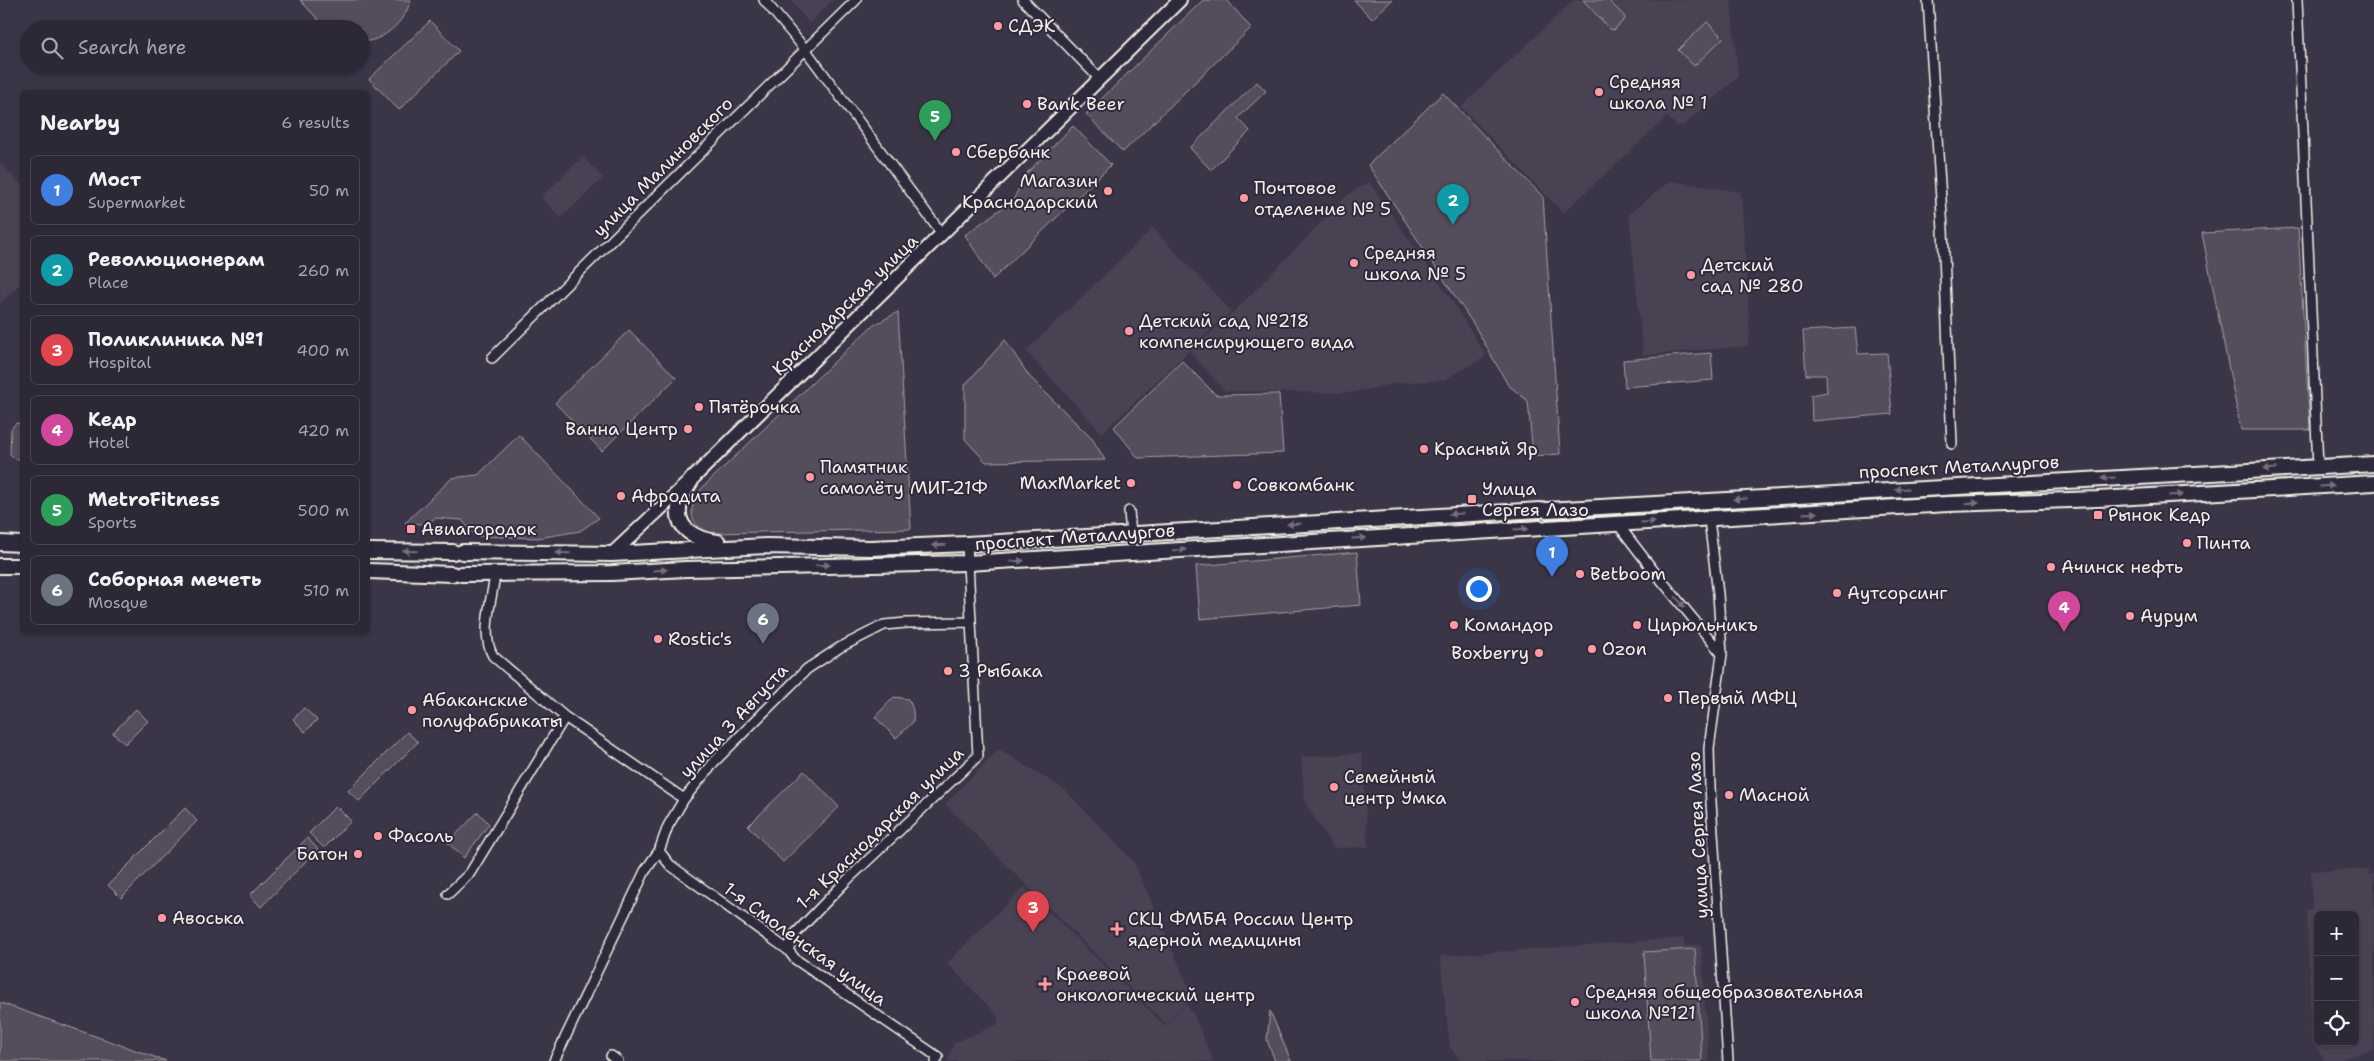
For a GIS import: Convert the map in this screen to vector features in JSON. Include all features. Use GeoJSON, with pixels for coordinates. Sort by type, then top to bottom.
{"type":"FeatureCollection","features":[{"type":"Feature","properties":{"kind":"main road","name":"Краснодарская улица"},"geometry":{"type":"LineString","coordinates":[[612,554],[692,479],[1180,0]]}},
{"type":"Feature","properties":{"kind":"main road","name":"проспект Металлургов"},"geometry":{"type":"LineString","coordinates":[[370,550],[612,554],[766,546],[871,548],[967,544],[1334,521],[2374,464]]}},
{"type":"Feature","properties":{"kind":"main road"},"geometry":{"type":"LineString","coordinates":[[692,479],[680,502],[679,511],[682,524],[690,533],[702,541],[766,546]]}},
{"type":"Feature","properties":{"kind":"main road","name":"проспект Металлургов"},"geometry":{"type":"LineString","coordinates":[[370,571],[495,575],[612,574],[686,568],[968,563],[1617,523],[2374,483]]}},
{"type":"Feature","properties":{"kind":"main road"},"geometry":{"type":"LineString","coordinates":[[1705,502],[1709,519]]}},
{"type":"Feature","properties":{"kind":"main road"},"geometry":{"type":"LineString","coordinates":[[0,544],[20,544]]}},
{"type":"Feature","properties":{"kind":"main road"},"geometry":{"type":"LineString","coordinates":[[612,554],[612,574]]}},
{"type":"Feature","properties":{"kind":"main road"},"geometry":{"type":"LineString","coordinates":[[0,566],[20,566]]}},
{"type":"Feature","properties":{"kind":"street"},"geometry":{"type":"LineString","coordinates":[[764,0],[805,49],[942,234]]}},
{"type":"Feature","properties":{"kind":"street","name":"улица Малиновского"},"geometry":{"type":"LineString","coordinates":[[492,358],[856,0]]}},
{"type":"Feature","properties":{"kind":"street"},"geometry":{"type":"LineString","coordinates":[[1023,0],[1099,78]]}},
{"type":"Feature","properties":{"kind":"street"},"geometry":{"type":"LineString","coordinates":[[1928,0],[1943,230],[1952,444]]}},
{"type":"Feature","properties":{"kind":"street"},"geometry":{"type":"LineString","coordinates":[[2297,0],[2318,467]]}},
{"type":"Feature","properties":{"kind":"street"},"geometry":{"type":"LineString","coordinates":[[1129,511],[1131,535]]}},
{"type":"Feature","properties":{"kind":"street","name":"улица Сергея Лазо"},"geometry":{"type":"LineString","coordinates":[[1709,519],[1718,594],[1722,654],[1709,748],[1710,787],[1728,1061]]}},
{"type":"Feature","properties":{"kind":"street"},"geometry":{"type":"LineString","coordinates":[[1617,523],[1722,654]]}},
{"type":"Feature","properties":{"kind":"street","name":"1-я Краснодарская улица"},"geometry":{"type":"LineString","coordinates":[[788,950],[794,935],[846,881],[978,756],[967,544]]}},
{"type":"Feature","properties":{"kind":"street"},"geometry":{"type":"LineString","coordinates":[[495,575],[488,647],[493,656],[564,717],[684,799]]}},
{"type":"Feature","properties":{"kind":"street","name":"улица 3 Августа"},"geometry":{"type":"LineString","coordinates":[[554,1061],[645,871],[659,851],[668,826],[684,799],[715,761],[800,675],[840,648],[884,625],[970,622]]}},
{"type":"Feature","properties":{"kind":"street"},"geometry":{"type":"LineString","coordinates":[[448,894],[470,873],[564,717]]}},
{"type":"Feature","properties":{"kind":"street","name":"1-я Смоленская улица"},"geometry":{"type":"LineString","coordinates":[[659,851],[670,865],[788,950],[795,959],[937,1059]]}},
{"type":"Feature","properties":{"kind":"shaded area"},"geometry":{"type":"Polygon","coordinates":[[[300,0],[411,0],[404,16],[392,29],[386,34],[370,41],[370,20],[319,20],[300,0]]]}},
{"type":"Feature","properties":{"kind":"shaded area"},"geometry":{"type":"Polygon","coordinates":[[[790,0],[833,0],[809,23],[790,0]]]}},
{"type":"Feature","properties":{"kind":"shaded area"},"geometry":{"type":"Polygon","coordinates":[[[1203,0],[1227,0],[1251,28],[1123,152],[1086,114],[1203,0]]]}},
{"type":"Feature","properties":{"kind":"shaded area"},"geometry":{"type":"Polygon","coordinates":[[[1354,0],[1392,0],[1372,19],[1354,0]]]}},
{"type":"Feature","properties":{"kind":"shaded area","name":"Средняя школа № 1"},"geometry":{"type":"Polygon","coordinates":[[[1574,0],[1731,0],[1738,77],[1684,125],[1677,126],[1667,117],[1563,213],[1461,107],[1574,0]]]}},
{"type":"Feature","properties":{"kind":"shaded area"},"geometry":{"type":"Polygon","coordinates":[[[1583,0],[1608,0],[1625,19],[1614,30],[1610,29],[1583,0]]]}},
{"type":"Feature","properties":{"kind":"shaded area"},"geometry":{"type":"Polygon","coordinates":[[[430,21],[459,51],[399,110],[369,79],[430,21]]]}},
{"type":"Feature","properties":{"kind":"shaded area"},"geometry":{"type":"Polygon","coordinates":[[[1707,22],[1723,38],[1694,66],[1678,50],[1707,22]]]}},
{"type":"Feature","properties":{"kind":"shaded area"},"geometry":{"type":"Polygon","coordinates":[[[1257,82],[1266,91],[1238,118],[1250,131],[1211,170],[1190,148],[1257,82]]]}},
{"type":"Feature","properties":{"kind":"shaded area"},"geometry":{"type":"Polygon","coordinates":[[[1443,93],[1543,197],[1560,454],[1533,456],[1528,401],[1508,385],[1476,328],[1368,165],[1443,93]]]}},
{"type":"Feature","properties":{"kind":"shaded area"},"geometry":{"type":"Polygon","coordinates":[[[1073,126],[1111,165],[993,279],[965,235],[1013,200],[1027,173],[1073,126]]]}},
{"type":"Feature","properties":{"kind":"shaded area"},"geometry":{"type":"Polygon","coordinates":[[[583,157],[603,178],[561,218],[541,197],[583,157]]]}},
{"type":"Feature","properties":{"kind":"shaded area"},"geometry":{"type":"Polygon","coordinates":[[[0,163],[20,184],[20,284],[0,304],[0,163]]]}},
{"type":"Feature","properties":{"kind":"shaded area","name":"Детский сад № 280"},"geometry":{"type":"Polygon","coordinates":[[[1670,181],[1741,192],[1750,336],[1747,346],[1643,355],[1629,214],[1670,181]]]}},
{"type":"Feature","properties":{"kind":"shaded area","name":"Средняя школа № 5"},"geometry":{"type":"Polygon","coordinates":[[[1369,182],[1452,301],[1486,356],[1444,380],[1397,383],[1348,393],[1225,391],[1190,352],[1243,303],[1349,194],[1369,182]]]}},
{"type":"Feature","properties":{"kind":"shaded area","name":"Детский сад №218 компенсирующего вида"},"geometry":{"type":"Polygon","coordinates":[[[1153,228],[1231,311],[1102,433],[1026,351],[1153,228]]]}},
{"type":"Feature","properties":{"kind":"shaded area"},"geometry":{"type":"Polygon","coordinates":[[[2298,228],[2310,430],[2241,430],[2202,233],[2298,228]]]}},
{"type":"Feature","properties":{"kind":"shaded area"},"geometry":{"type":"Polygon","coordinates":[[[898,312],[911,529],[712,533],[698,525],[692,515],[692,508],[702,488],[872,326],[898,312]]]}},
{"type":"Feature","properties":{"kind":"shaded area"},"geometry":{"type":"Polygon","coordinates":[[[1855,328],[1858,354],[1887,353],[1892,414],[1812,421],[1811,395],[1827,392],[1826,375],[1806,375],[1803,331],[1855,328]]]}},
{"type":"Feature","properties":{"kind":"shaded area"},"geometry":{"type":"Polygon","coordinates":[[[629,330],[676,378],[602,451],[555,403],[629,330]]]}},
{"type":"Feature","properties":{"kind":"shaded area"},"geometry":{"type":"Polygon","coordinates":[[[1005,340],[1029,376],[1093,440],[1105,460],[986,462],[965,439],[965,385],[1005,340]]]}},
{"type":"Feature","properties":{"kind":"shaded area"},"geometry":{"type":"Polygon","coordinates":[[[1711,353],[1713,380],[1625,387],[1623,360],[1711,353]]]}},
{"type":"Feature","properties":{"kind":"shaded area"},"geometry":{"type":"Polygon","coordinates":[[[1182,361],[1216,395],[1279,394],[1283,453],[1138,458],[1114,427],[1182,361]]]}},
{"type":"Feature","properties":{"kind":"shaded area"},"geometry":{"type":"Polygon","coordinates":[[[16,423],[20,424],[20,459],[15,459],[10,454],[11,429],[16,423]]]}},
{"type":"Feature","properties":{"kind":"shaded area"},"geometry":{"type":"Polygon","coordinates":[[[519,435],[599,518],[580,531],[538,538],[475,536],[462,520],[436,518],[424,524],[405,523],[452,478],[478,475],[519,435]]]}},
{"type":"Feature","properties":{"kind":"shaded area"},"geometry":{"type":"Polygon","coordinates":[[[1357,552],[1361,605],[1200,619],[1196,566],[1357,552]]]}},
{"type":"Feature","properties":{"kind":"shaded area"},"geometry":{"type":"Polygon","coordinates":[[[894,697],[908,699],[913,715],[913,722],[896,738],[875,717],[894,697]]]}},
{"type":"Feature","properties":{"kind":"shaded area"},"geometry":{"type":"Polygon","coordinates":[[[304,708],[317,720],[305,732],[293,719],[304,708]]]}},
{"type":"Feature","properties":{"kind":"shaded area"},"geometry":{"type":"Polygon","coordinates":[[[136,709],[148,721],[125,744],[113,733],[136,709]]]}},
{"type":"Feature","properties":{"kind":"shaded area"},"geometry":{"type":"Polygon","coordinates":[[[407,732],[418,742],[359,801],[348,791],[407,732]]]}},
{"type":"Feature","properties":{"kind":"shaded area","name":"СКЦ ФМБА России Центр ядерной медицины"},"geometry":{"type":"Polygon","coordinates":[[[999,749],[1065,790],[1134,862],[1193,997],[1166,1024],[945,804],[999,749]]]}},
{"type":"Feature","properties":{"kind":"shaded area","name":"Семейный центр Умка"},"geometry":{"type":"Polygon","coordinates":[[[1362,753],[1368,847],[1334,848],[1305,803],[1301,757],[1362,753]]]}},
{"type":"Feature","properties":{"kind":"shaded area"},"geometry":{"type":"Polygon","coordinates":[[[804,771],[839,807],[783,862],[748,826],[804,771]]]}},
{"type":"Feature","properties":{"kind":"shaded area"},"geometry":{"type":"Polygon","coordinates":[[[336,806],[351,821],[324,848],[309,833],[336,806]]]}},
{"type":"Feature","properties":{"kind":"shaded area"},"geometry":{"type":"Polygon","coordinates":[[[185,808],[197,821],[121,898],[108,885],[185,808]]]}},
{"type":"Feature","properties":{"kind":"shaded area"},"geometry":{"type":"Polygon","coordinates":[[[478,812],[489,824],[464,858],[448,843],[478,812]]]}},
{"type":"Feature","properties":{"kind":"shaded area"},"geometry":{"type":"Polygon","coordinates":[[[307,838],[318,849],[261,907],[250,895],[307,838]]]}},
{"type":"Feature","properties":{"kind":"shaded area"},"geometry":{"type":"Polygon","coordinates":[[[2369,870],[2368,875],[2373,875],[2374,870],[2374,1049],[2336,1061],[2325,1061],[2315,1046],[2359,1046],[2359,911],[2314,911],[2314,1044],[2309,1030],[2311,1028],[2307,911],[2312,910],[2311,871],[2369,870]]]}},
{"type":"Feature","properties":{"kind":"shaded area","name":"Краевой онкологический центр"},"geometry":{"type":"Polygon","coordinates":[[[1024,887],[1165,1026],[1186,1005],[1193,1013],[1213,1061],[948,1061],[954,1043],[998,1024],[998,1016],[947,963],[1024,887]]]}},
{"type":"Feature","properties":{"kind":"shaded area","name":"Средняя общеобразовательная школа №121"},"geometry":{"type":"Polygon","coordinates":[[[1684,938],[1685,946],[1701,945],[1709,1061],[1462,1061],[1450,1048],[1440,956],[1684,938]]]}},
{"type":"Feature","properties":{"kind":"shaded area"},"geometry":{"type":"Polygon","coordinates":[[[1695,949],[1702,1061],[1651,1061],[1644,952],[1695,949]]]}},
{"type":"Feature","properties":{"kind":"shaded area"},"geometry":{"type":"Polygon","coordinates":[[[1,1003],[166,1061],[0,1061],[1,1003]]]}},
{"type":"Feature","properties":{"kind":"shaded area"},"geometry":{"type":"Polygon","coordinates":[[[1270,1011],[1291,1061],[1275,1061],[1267,1040],[1270,1011]]]}},
{"type":"Feature","properties":{"kind":"place","name":"СДЭК"},"geometry":{"type":"Point","coordinates":[998,26]}},
{"type":"Feature","properties":{"kind":"place","name":"Средняя школа № 1"},"geometry":{"type":"Point","coordinates":[1599,92]}},
{"type":"Feature","properties":{"kind":"place","name":"Bank Beer"},"geometry":{"type":"Point","coordinates":[1027,104]}},
{"type":"Feature","properties":{"kind":"place","name":"MetroFitness"},"geometry":{"type":"Point","coordinates":[935,141]}},
{"type":"Feature","properties":{"kind":"place","name":"Сбербанк"},"geometry":{"type":"Point","coordinates":[956,152]}},
{"type":"Feature","properties":{"kind":"place","name":"Магазин Краснодарский"},"geometry":{"type":"Point","coordinates":[1108,191]}},
{"type":"Feature","properties":{"kind":"place","name":"Почтовое отделение № 5"},"geometry":{"type":"Point","coordinates":[1244,198]}},
{"type":"Feature","properties":{"kind":"place","name":"Революционерам"},"geometry":{"type":"Point","coordinates":[1453,225]}},
{"type":"Feature","properties":{"kind":"place","name":"Средняя школа № 5"},"geometry":{"type":"Point","coordinates":[1354,263]}},
{"type":"Feature","properties":{"kind":"place","name":"Детский сад № 280"},"geometry":{"type":"Point","coordinates":[1691,275]}},
{"type":"Feature","properties":{"kind":"place","name":"Детский сад №218 компенсирующего вида"},"geometry":{"type":"Point","coordinates":[1129,331]}},
{"type":"Feature","properties":{"kind":"place","name":"Пятёрочка"},"geometry":{"type":"Point","coordinates":[699,407]}},
{"type":"Feature","properties":{"kind":"place","name":"Ванна Центр"},"geometry":{"type":"Point","coordinates":[688,429]}},
{"type":"Feature","properties":{"kind":"place","name":"Красный Яр"},"geometry":{"type":"Point","coordinates":[1424,449]}},
{"type":"Feature","properties":{"kind":"place","name":"Памятник самолёту МИГ-21Ф"},"geometry":{"type":"Point","coordinates":[810,477]}},
{"type":"Feature","properties":{"kind":"place","name":"MaxMarket"},"geometry":{"type":"Point","coordinates":[1131,483]}},
{"type":"Feature","properties":{"kind":"place","name":"Совкомбанк"},"geometry":{"type":"Point","coordinates":[1237,485]}},
{"type":"Feature","properties":{"kind":"place","name":"Афродита"},"geometry":{"type":"Point","coordinates":[621,496]}},
{"type":"Feature","properties":{"kind":"place","name":"Улица Сергея Лазо"},"geometry":{"type":"Point","coordinates":[1472,499]}},
{"type":"Feature","properties":{"kind":"place","name":"Рынок Кедр"},"geometry":{"type":"Point","coordinates":[2098,515]}},
{"type":"Feature","properties":{"kind":"place","name":"Авиагородок"},"geometry":{"type":"Point","coordinates":[411,529]}},
{"type":"Feature","properties":{"kind":"place","name":"Пинта"},"geometry":{"type":"Point","coordinates":[2187,543]}},
{"type":"Feature","properties":{"kind":"place","name":"Ачинск нефть"},"geometry":{"type":"Point","coordinates":[2051,567]}},
{"type":"Feature","properties":{"kind":"place","name":"Betboom"},"geometry":{"type":"Point","coordinates":[1580,574]}},
{"type":"Feature","properties":{"kind":"place","name":"Мост"},"geometry":{"type":"Point","coordinates":[1552,577]}},
{"type":"Feature","properties":{"kind":"place","name":"Аутсорсинг"},"geometry":{"type":"Point","coordinates":[1837,593]}},
{"type":"Feature","properties":{"kind":"place","name":"Аурум"},"geometry":{"type":"Point","coordinates":[2130,616]}},
{"type":"Feature","properties":{"kind":"place","name":"Командор"},"geometry":{"type":"Point","coordinates":[1454,625]}},
{"type":"Feature","properties":{"kind":"place","name":"Цирюльникъ"},"geometry":{"type":"Point","coordinates":[1637,625]}},
{"type":"Feature","properties":{"kind":"place","name":"Кедр"},"geometry":{"type":"Point","coordinates":[2064,632]}},
{"type":"Feature","properties":{"kind":"place","name":"Rostic's"},"geometry":{"type":"Point","coordinates":[658,639]}},
{"type":"Feature","properties":{"kind":"place","name":"Соборная мечеть"},"geometry":{"type":"Point","coordinates":[763,644]}},
{"type":"Feature","properties":{"kind":"place","name":"Ozon"},"geometry":{"type":"Point","coordinates":[1592,649]}},
{"type":"Feature","properties":{"kind":"place","name":"Boxberry"},"geometry":{"type":"Point","coordinates":[1539,653]}},
{"type":"Feature","properties":{"kind":"place","name":"3 Рыбака"},"geometry":{"type":"Point","coordinates":[948,671]}},
{"type":"Feature","properties":{"kind":"place","name":"Первый МФЦ"},"geometry":{"type":"Point","coordinates":[1668,698]}},
{"type":"Feature","properties":{"kind":"place","name":"Абаканские полуфабрикаты"},"geometry":{"type":"Point","coordinates":[412,710]}},
{"type":"Feature","properties":{"kind":"place","name":"Семейный центр Умка"},"geometry":{"type":"Point","coordinates":[1334,787]}},
{"type":"Feature","properties":{"kind":"place","name":"Масной"},"geometry":{"type":"Point","coordinates":[1729,795]}},
{"type":"Feature","properties":{"kind":"place","name":"Фасоль"},"geometry":{"type":"Point","coordinates":[378,836]}},
{"type":"Feature","properties":{"kind":"place","name":"Батон"},"geometry":{"type":"Point","coordinates":[358,854]}},
{"type":"Feature","properties":{"kind":"place","name":"Авоська"},"geometry":{"type":"Point","coordinates":[162,918]}},
{"type":"Feature","properties":{"kind":"place","name":"СКЦ ФМБА России Центр ядерной медицины"},"geometry":{"type":"Point","coordinates":[1117,929]}},
{"type":"Feature","properties":{"kind":"place","name":"Поликлиника №1"},"geometry":{"type":"Point","coordinates":[1033,932]}},
{"type":"Feature","properties":{"kind":"place","name":"Краевой онкологический центр"},"geometry":{"type":"Point","coordinates":[1045,984]}},
{"type":"Feature","properties":{"kind":"place","name":"Средняя общеобразовательная школа №121"},"geometry":{"type":"Point","coordinates":[1575,1002]}}]}
